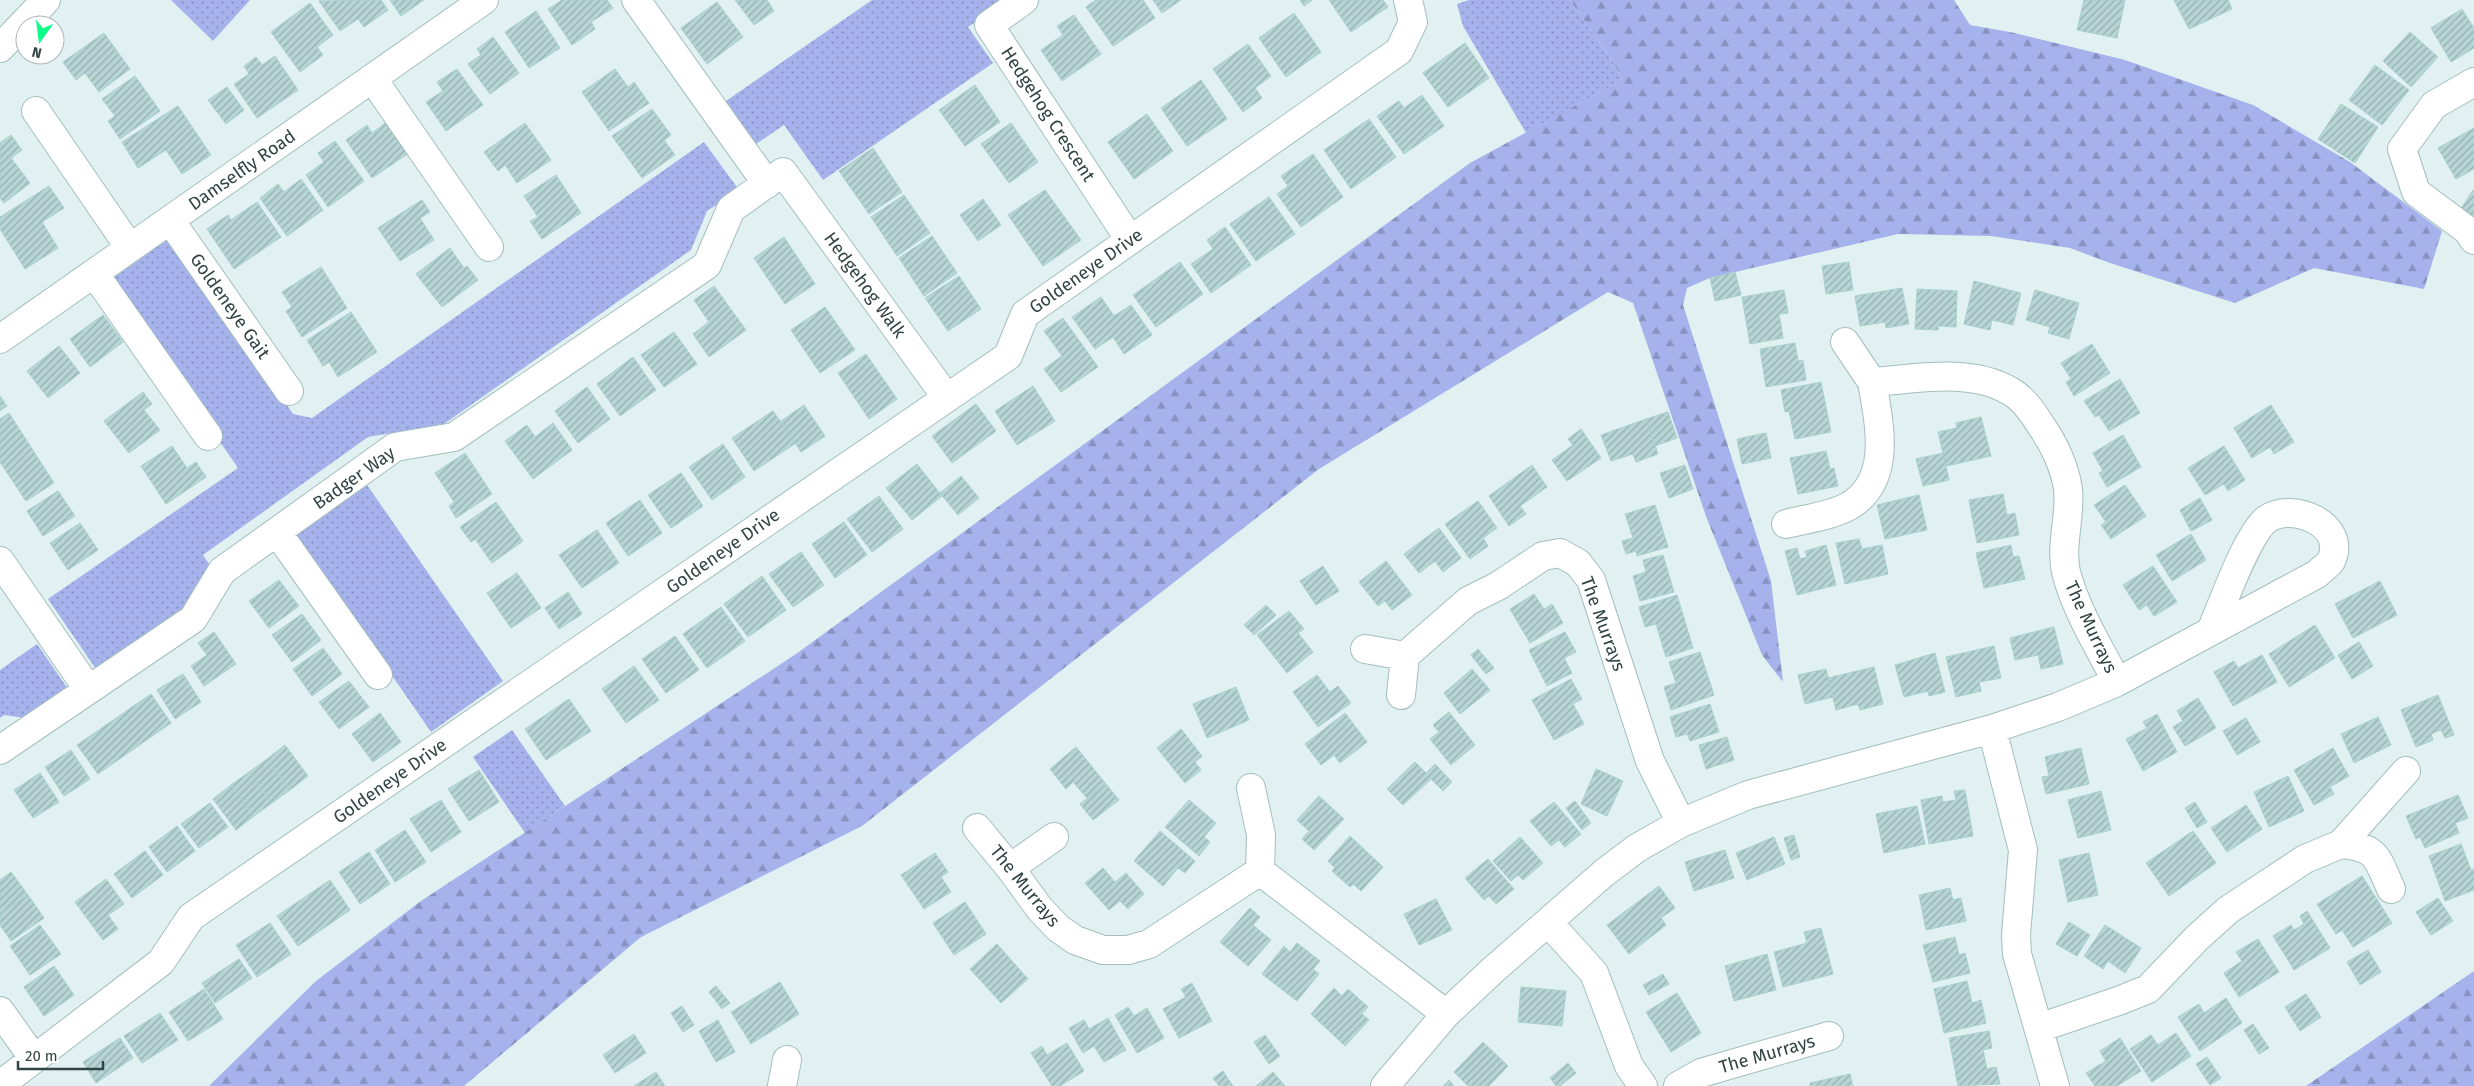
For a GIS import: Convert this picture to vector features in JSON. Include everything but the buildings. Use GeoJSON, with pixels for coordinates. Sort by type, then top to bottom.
{"type":"FeatureCollection","features":[{"type":"Feature","properties":{"kind":"street"},"geometry":{"type":"LineString","coordinates":[[0,48],[46,0]]}},
{"type":"Feature","properties":{"kind":"street","name":"Damselfly Road"},"geometry":{"type":"LineString","coordinates":[[0,339],[484,0]]}},
{"type":"Feature","properties":{"kind":"street","name":"Hedgehog Walk"},"geometry":{"type":"LineString","coordinates":[[636,0],[947,398]]}},
{"type":"Feature","properties":{"kind":"street","name":"Hedgehog Crescent"},"geometry":{"type":"LineString","coordinates":[[1024,0],[989,25],[1130,240]]}},
{"type":"Feature","properties":{"kind":"street","name":"Goldeneye Drive"},"geometry":{"type":"LineString","coordinates":[[0,1085],[161,962],[191,917],[1008,356],[1025,314],[1399,52],[1413,22],[1408,0]]}},
{"type":"Feature","properties":{"kind":"street"},"geometry":{"type":"LineString","coordinates":[[372,78],[489,247]]}},
{"type":"Feature","properties":{"kind":"street"},"geometry":{"type":"LineString","coordinates":[[2474,82],[2434,105],[2402,150],[2416,192],[2467,230],[2474,240]]}},
{"type":"Feature","properties":{"kind":"street"},"geometry":{"type":"LineString","coordinates":[[36,111],[130,248]]}},
{"type":"Feature","properties":{"kind":"street","name":"Badger Way"},"geometry":{"type":"LineString","coordinates":[[0,750],[193,619],[222,571],[396,447],[454,437],[706,265],[731,208],[775,178]]}},
{"type":"Feature","properties":{"kind":"street","name":"Goldeneye Gait"},"geometry":{"type":"LineString","coordinates":[[170,220],[289,391]]}},
{"type":"Feature","properties":{"kind":"street"},"geometry":{"type":"LineString","coordinates":[[94,273],[208,436]]}},
{"type":"Feature","properties":{"kind":"street"},"geometry":{"type":"LineString","coordinates":[[1786,524],[1849,506],[1874,478],[1881,436],[1872,382],[1845,342]]}},
{"type":"Feature","properties":{"kind":"street","name":"The Murrays"},"geometry":{"type":"LineString","coordinates":[[1872,382],[1955,376],[1991,382],[2016,395],[2035,415],[2049,437],[2068,489],[2064,548],[2066,571],[2075,598],[2117,682]]}},
{"type":"Feature","properties":{"kind":"street","name":"The Murrays"},"geometry":{"type":"LineString","coordinates":[[1385,1086],[1446,1014],[1604,873],[1637,848],[1681,824],[1748,795],[1992,729],[2058,707],[2117,682],[2317,574],[2331,561],[2333,545],[2329,530],[2315,519],[2300,514],[2283,513],[2267,519],[2256,531],[2248,546],[2211,631]]}},
{"type":"Feature","properties":{"kind":"street"},"geometry":{"type":"LineString","coordinates":[[277,532],[378,675]]}},
{"type":"Feature","properties":{"kind":"street","name":"The Murrays"},"geometry":{"type":"LineString","coordinates":[[1405,656],[1468,601],[1498,586],[1543,556],[1560,553],[1578,563],[1591,580],[1650,760],[1681,824]]}},
{"type":"Feature","properties":{"kind":"street"},"geometry":{"type":"LineString","coordinates":[[2317,574],[2355,554]]}},
{"type":"Feature","properties":{"kind":"street"},"geometry":{"type":"LineString","coordinates":[[0,561],[88,689]]}},
{"type":"Feature","properties":{"kind":"street"},"geometry":{"type":"LineString","coordinates":[[1365,649],[1405,656],[1400,696]]}},
{"type":"Feature","properties":{"kind":"street"},"geometry":{"type":"LineString","coordinates":[[1992,729],[2023,850],[2016,935],[2017,954],[2022,978],[2039,1028],[2055,1086]]}},
{"type":"Feature","properties":{"kind":"street"},"geometry":{"type":"LineString","coordinates":[[2341,844],[2406,771]]}},
{"type":"Feature","properties":{"kind":"street"},"geometry":{"type":"LineString","coordinates":[[1251,788],[1260,835],[1260,871],[1446,1014]]}},
{"type":"Feature","properties":{"kind":"street","name":"The Murrays"},"geometry":{"type":"LineString","coordinates":[[977,828],[1040,909],[1058,928],[1075,940],[1103,950],[1128,950],[1149,944],[1260,871]]}},
{"type":"Feature","properties":{"kind":"street"},"geometry":{"type":"LineString","coordinates":[[1010,868],[1054,837]]}},
{"type":"Feature","properties":{"kind":"street"},"geometry":{"type":"LineString","coordinates":[[2039,1028],[2148,989],[2166,973],[2197,938],[2228,910],[2305,859],[2341,844],[2360,845],[2374,853],[2391,889]]}},
{"type":"Feature","properties":{"kind":"street"},"geometry":{"type":"LineString","coordinates":[[1548,922],[1594,973],[1629,1066],[1643,1086]]}},
{"type":"Feature","properties":{"kind":"street"},"geometry":{"type":"LineString","coordinates":[[0,1011],[34,1059]]}},
{"type":"Feature","properties":{"kind":"street","name":"The Murrays"},"geometry":{"type":"LineString","coordinates":[[1678,1086],[1701,1073],[1829,1036]]}},
{"type":"Feature","properties":{"kind":"green space"},"geometry":{"type":"Polygon","coordinates":[[[171,0],[250,0],[213,41],[171,0]]]}},
{"type":"Feature","properties":{"kind":"green space"},"geometry":{"type":"Polygon","coordinates":[[[872,0],[1008,0],[968,27],[993,63],[823,180],[784,125],[753,146],[723,103],[872,0]]]}},
{"type":"Feature","properties":{"kind":"green space"},"geometry":{"type":"Polygon","coordinates":[[[1469,0],[1570,0],[1614,63],[1622,80],[1526,133],[1463,26],[1457,4],[1469,0]]]}},
{"type":"Feature","properties":{"kind":"green space"},"geometry":{"type":"Polygon","coordinates":[[[1570,0],[1954,0],[1970,25],[2010,32],[2125,60],[2253,105],[2350,162],[2442,231],[2424,289],[2314,268],[2235,303],[2110,263],[2070,248],[1991,236],[1898,234],[1710,278],[1687,288],[1683,305],[1771,581],[1783,682],[1762,655],[1707,519],[1633,303],[1608,292],[1319,469],[862,826],[641,937],[464,1086],[209,1086],[316,981],[421,901],[796,654],[1470,163],[1622,80],[1614,63],[1570,0]]]}},
{"type":"Feature","properties":{"kind":"green space"},"geometry":{"type":"Polygon","coordinates":[[[704,142],[739,190],[707,211],[691,250],[444,424],[368,437],[203,555],[210,565],[185,607],[96,669],[48,599],[238,468],[109,281],[171,237],[293,414],[312,418],[704,142]]]}},
{"type":"Feature","properties":{"kind":"green space"},"geometry":{"type":"Polygon","coordinates":[[[365,482],[503,681],[431,732],[293,532],[365,482]]]}},
{"type":"Feature","properties":{"kind":"green space"},"geometry":{"type":"Polygon","coordinates":[[[37,644],[68,689],[25,718],[4,715],[0,718],[0,670],[37,644]]]}},
{"type":"Feature","properties":{"kind":"green space"},"geometry":{"type":"Polygon","coordinates":[[[512,730],[565,806],[525,833],[473,757],[512,730]]]}},
{"type":"Feature","properties":{"kind":"green space"},"geometry":{"type":"Polygon","coordinates":[[[2474,971],[2474,1086],[2306,1086],[2474,971]]]}}]}
